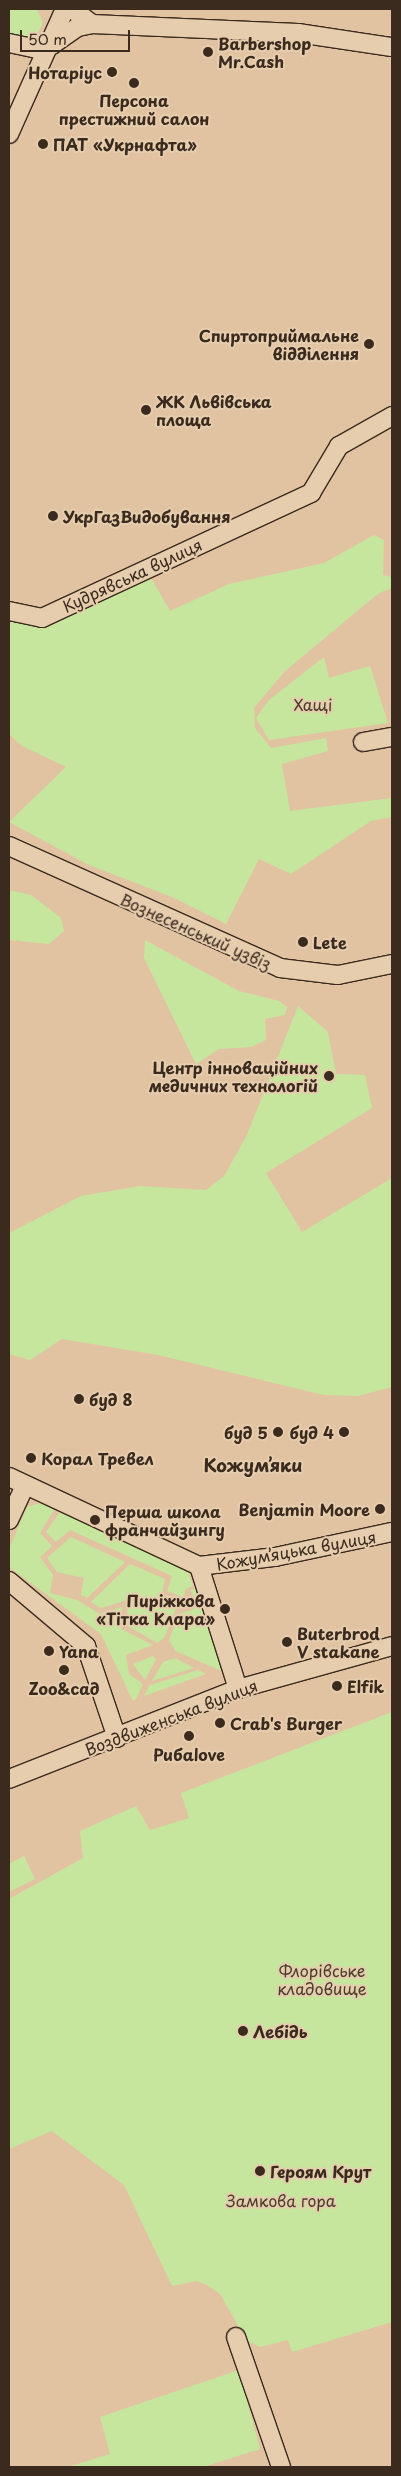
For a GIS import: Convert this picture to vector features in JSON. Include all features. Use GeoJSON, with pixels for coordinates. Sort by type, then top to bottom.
{"type":"FeatureCollection","features":[{"type":"Feature","properties":{"kind":"street"},"geometry":{"type":"LineString","coordinates":[[9,134],[52,45],[65,9]]}},
{"type":"Feature","properties":{"kind":"street"},"geometry":{"type":"LineString","coordinates":[[72,9],[92,24]]}},
{"type":"Feature","properties":{"kind":"street"},"geometry":{"type":"LineString","coordinates":[[9,43],[28,49],[52,45],[78,27],[92,24],[298,33],[392,47]]}},
{"type":"Feature","properties":{"kind":"street","name":"Кудрявська вулиця"},"geometry":{"type":"LineString","coordinates":[[9,611],[42,618],[311,493],[339,446],[392,416]]}},
{"type":"Feature","properties":{"kind":"street"},"geometry":{"type":"LineString","coordinates":[[363,742],[392,737]]}},
{"type":"Feature","properties":{"kind":"street","name":"Вознесенський узвіз"},"geometry":{"type":"LineString","coordinates":[[9,846],[280,968],[338,974],[392,964]]}},
{"type":"Feature","properties":{"kind":"street","name":"Кожумʼяцька вулиця"},"geometry":{"type":"LineString","coordinates":[[9,1477],[199,1566],[275,1557],[392,1532]]}},
{"type":"Feature","properties":{"kind":"street"},"geometry":{"type":"LineString","coordinates":[[9,1520],[25,1485]]}},
{"type":"Feature","properties":{"kind":"street"},"geometry":{"type":"LineString","coordinates":[[199,1566],[238,1689]]}},
{"type":"Feature","properties":{"kind":"street"},"geometry":{"type":"LineString","coordinates":[[9,1581],[86,1646],[117,1738]]}},
{"type":"Feature","properties":{"kind":"street","name":"Воздвиженська вулиця"},"geometry":{"type":"LineString","coordinates":[[9,1779],[238,1689],[392,1646]]}},
{"type":"Feature","properties":{"kind":"street"},"geometry":{"type":"LineString","coordinates":[[236,2337],[281,2467]]}},
{"type":"Feature","properties":{"kind":"green space"},"geometry":{"type":"Polygon","coordinates":[[[9,9],[37,9],[43,23],[36,35],[28,40],[9,35],[9,9]]]}},
{"type":"Feature","properties":{"kind":"green space"},"geometry":{"type":"Polygon","coordinates":[[[374,535],[384,540],[383,575],[392,577],[392,588],[379,593],[284,672],[254,708],[255,728],[271,748],[326,738],[328,751],[282,764],[290,811],[392,798],[392,817],[371,821],[291,874],[259,859],[226,924],[172,897],[89,865],[9,822],[66,767],[22,746],[9,734],[9,618],[46,628],[150,576],[170,611],[229,584],[324,563],[374,535]]]}},
{"type":"Feature","properties":{"kind":"green space","name":"Хащі"},"geometry":{"type":"Polygon","coordinates":[[[324,657],[329,678],[370,666],[388,723],[269,740],[256,718],[269,700],[324,657]]]}},
{"type":"Feature","properties":{"kind":"green space"},"geometry":{"type":"Polygon","coordinates":[[[9,890],[31,895],[61,918],[64,931],[49,944],[9,940],[9,890]]]}},
{"type":"Feature","properties":{"kind":"green space"},"geometry":{"type":"Polygon","coordinates":[[[145,940],[239,991],[279,1001],[287,1007],[285,1015],[265,1019],[266,1040],[251,1047],[219,1049],[196,1064],[144,958],[145,940]]]}},
{"type":"Feature","properties":{"kind":"green space"},"geometry":{"type":"Polygon","coordinates":[[[298,1006],[328,1032],[336,1074],[365,1075],[372,1108],[266,1173],[302,1232],[392,1178],[392,1387],[358,1396],[324,1395],[158,1355],[62,1339],[30,1360],[9,1354],[9,1233],[81,1196],[140,1186],[206,1190],[224,1176],[247,1135],[298,1006]]]}},
{"type":"Feature","properties":{"kind":"green space"},"geometry":{"type":"Polygon","coordinates":[[[40,1503],[54,1510],[40,1533],[52,1546],[40,1557],[53,1575],[50,1593],[77,1600],[100,1614],[122,1607],[121,1629],[153,1645],[126,1655],[129,1674],[143,1684],[136,1699],[133,1701],[101,1634],[9,1567],[9,1549],[27,1507],[40,1503]]]}},
{"type":"Feature","properties":{"kind":"green space"},"geometry":{"type":"Polygon","coordinates":[[[60,1512],[188,1571],[193,1586],[186,1589],[183,1597],[167,1591],[172,1576],[70,1530],[56,1542],[46,1532],[60,1512]]]}},
{"type":"Feature","properties":{"kind":"green space"},"geometry":{"type":"Polygon","coordinates":[[[71,1537],[125,1562],[87,1598],[81,1595],[84,1578],[57,1572],[47,1558],[71,1537]]]}},
{"type":"Feature","properties":{"kind":"green space"},"geometry":{"type":"Polygon","coordinates":[[[130,1564],[165,1579],[162,1594],[179,1601],[164,1638],[157,1643],[128,1626],[127,1600],[101,1608],[91,1602],[130,1564]]]}},
{"type":"Feature","properties":{"kind":"green space"},"geometry":{"type":"Polygon","coordinates":[[[195,1589],[222,1671],[175,1651],[169,1640],[179,1614],[194,1609],[197,1602],[190,1590],[195,1589]]]}},
{"type":"Feature","properties":{"kind":"green space"},"geometry":{"type":"Polygon","coordinates":[[[153,1656],[156,1659],[145,1680],[133,1664],[153,1656]]]}},
{"type":"Feature","properties":{"kind":"green space"},"geometry":{"type":"Polygon","coordinates":[[[175,1658],[194,1668],[152,1681],[163,1662],[175,1658]]]}},
{"type":"Feature","properties":{"kind":"green space"},"geometry":{"type":"Polygon","coordinates":[[[198,1670],[206,1674],[144,1696],[150,1685],[198,1670]]]}},
{"type":"Feature","properties":{"kind":"green space"},"geometry":{"type":"Polygon","coordinates":[[[392,1712],[392,2322],[292,2352],[288,2340],[260,2347],[247,2341],[220,2294],[197,2281],[172,2286],[124,2185],[52,2131],[9,2149],[9,1899],[83,1858],[80,1831],[136,1806],[150,1830],[189,1818],[181,1793],[392,1712]]]}},
{"type":"Feature","properties":{"kind":"green space"},"geometry":{"type":"Polygon","coordinates":[[[24,1856],[35,1879],[9,1892],[9,1864],[24,1856]]]}},
{"type":"Feature","properties":{"kind":"green space"},"geometry":{"type":"Polygon","coordinates":[[[239,2370],[260,2449],[203,2467],[68,2467],[110,2454],[100,2417],[239,2370]]]}},
{"type":"Feature","properties":{"kind":"place","name":"Barbershop Mr.Cash"},"geometry":{"type":"Point","coordinates":[208,52]}},
{"type":"Feature","properties":{"kind":"place","name":"Нотаріус"},"geometry":{"type":"Point","coordinates":[112,72]}},
{"type":"Feature","properties":{"kind":"place","name":"Персона престижний салон"},"geometry":{"type":"Point","coordinates":[134,83]}},
{"type":"Feature","properties":{"kind":"place","name":"ПАТ «Укрнафта»"},"geometry":{"type":"Point","coordinates":[43,144]}},
{"type":"Feature","properties":{"kind":"place","name":"Спиртоприймальне відділення"},"geometry":{"type":"Point","coordinates":[369,344]}},
{"type":"Feature","properties":{"kind":"place","name":"ЖК Львівська площа"},"geometry":{"type":"Point","coordinates":[146,410]}},
{"type":"Feature","properties":{"kind":"place","name":"УкрГазВидобування"},"geometry":{"type":"Point","coordinates":[53,516]}},
{"type":"Feature","properties":{"kind":"place","name":"Lete"},"geometry":{"type":"Point","coordinates":[303,942]}},
{"type":"Feature","properties":{"kind":"place","name":"Центр інноваційних медичних технологій"},"geometry":{"type":"Point","coordinates":[329,1076]}},
{"type":"Feature","properties":{"kind":"place","name":"буд 8"},"geometry":{"type":"Point","coordinates":[79,1399]}},
{"type":"Feature","properties":{"kind":"place","name":"буд 5"},"geometry":{"type":"Point","coordinates":[278,1432]}},
{"type":"Feature","properties":{"kind":"place","name":"буд 4"},"geometry":{"type":"Point","coordinates":[344,1432]}},
{"type":"Feature","properties":{"kind":"place","name":"Корал Тревел"},"geometry":{"type":"Point","coordinates":[31,1458]}},
{"type":"Feature","properties":{"kind":"place","name":"Benjamin Moore"},"geometry":{"type":"Point","coordinates":[380,1509]}},
{"type":"Feature","properties":{"kind":"place","name":"Перша школа франчайзингу"},"geometry":{"type":"Point","coordinates":[95,1520]}},
{"type":"Feature","properties":{"kind":"place","name":"Пиріжкова «Тітка Клара»"},"geometry":{"type":"Point","coordinates":[225,1609]}},
{"type":"Feature","properties":{"kind":"place","name":"Buterbrod V stakane"},"geometry":{"type":"Point","coordinates":[287,1642]}},
{"type":"Feature","properties":{"kind":"place","name":"Yana"},"geometry":{"type":"Point","coordinates":[49,1651]}},
{"type":"Feature","properties":{"kind":"place","name":"Zoo&сад"},"geometry":{"type":"Point","coordinates":[64,1670]}},
{"type":"Feature","properties":{"kind":"place","name":"Elfik"},"geometry":{"type":"Point","coordinates":[337,1686]}},
{"type":"Feature","properties":{"kind":"place","name":"Crab's Burger"},"geometry":{"type":"Point","coordinates":[220,1723]}},
{"type":"Feature","properties":{"kind":"place","name":"Рибаlove"},"geometry":{"type":"Point","coordinates":[189,1736]}},
{"type":"Feature","properties":{"kind":"place","name":"Лебідь"},"geometry":{"type":"Point","coordinates":[243,2031]}},
{"type":"Feature","properties":{"kind":"place","name":"Героям Крут"},"geometry":{"type":"Point","coordinates":[260,2171]}},
{"type":"Feature","properties":{"kind":"district","name":"Кожумʼяки"},"geometry":{"type":"Point","coordinates":[253,1465]}},
{"type":"Feature","properties":{"kind":"park label","name":"Флорівське кладовище"},"geometry":{"type":"Point","coordinates":[322,1979]}},
{"type":"Feature","properties":{"kind":"park label","name":"Замкова гора"},"geometry":{"type":"Point","coordinates":[281,2200]}}]}
